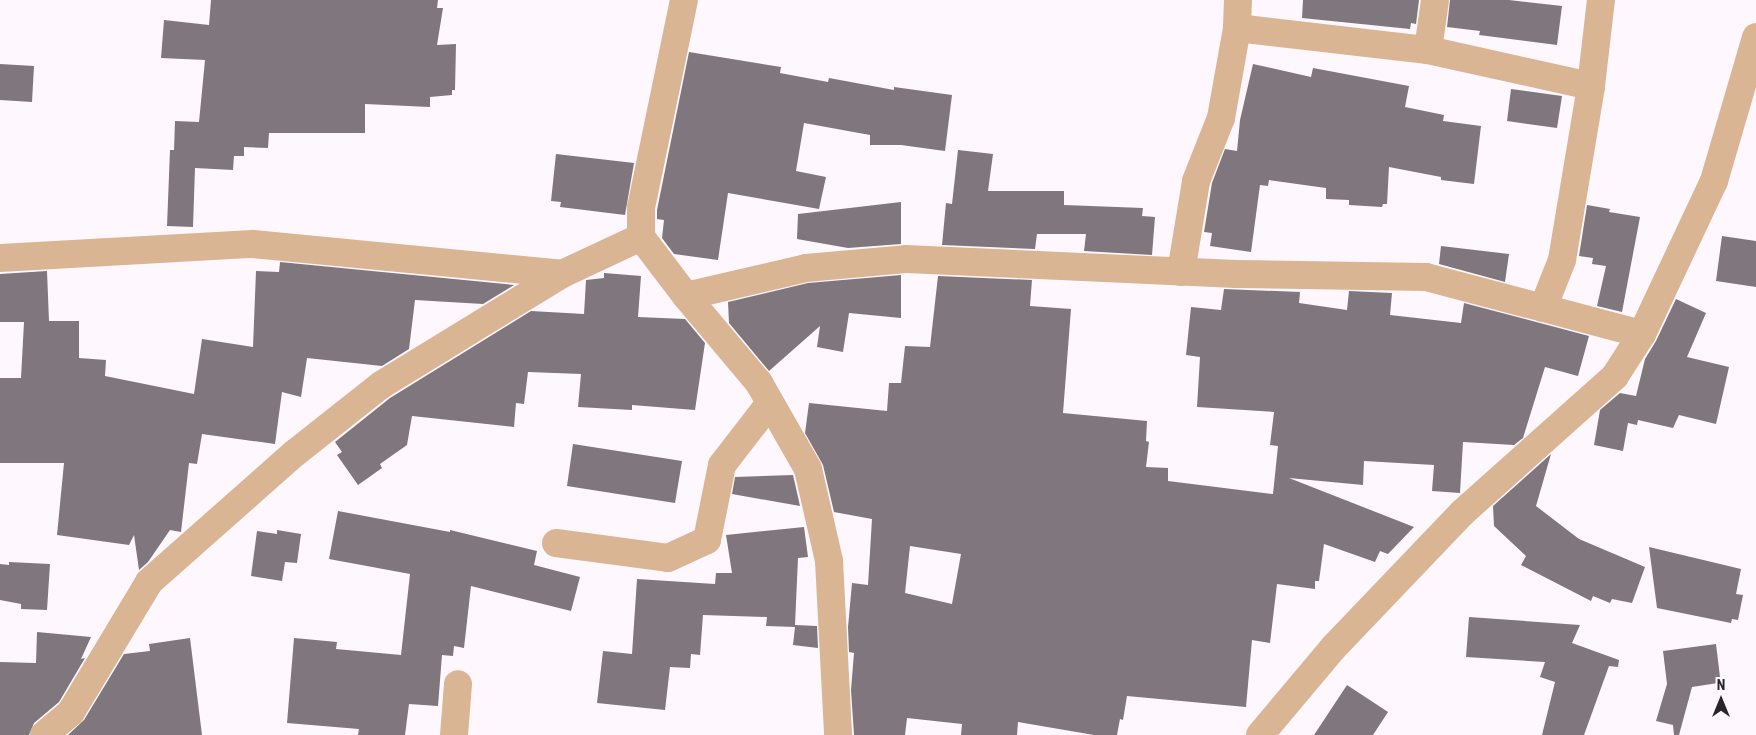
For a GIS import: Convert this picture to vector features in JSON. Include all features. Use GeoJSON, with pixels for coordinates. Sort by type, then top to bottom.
{"type":"FeatureCollection","features":[{"type":"Feature","properties":{"kind":"street"},"geometry":{"type":"LineString","coordinates":[[684,0],[641,208],[641,237],[686,296],[758,383],[808,469],[829,560],[838,735]]}},
{"type":"Feature","properties":{"kind":"street"},"geometry":{"type":"LineString","coordinates":[[1181,272],[1196,181],[1220,118],[1237,28],[1238,0]]}},
{"type":"Feature","properties":{"kind":"street"},"geometry":{"type":"LineString","coordinates":[[1428,50],[1435,0]]}},
{"type":"Feature","properties":{"kind":"street"},"geometry":{"type":"LineString","coordinates":[[1543,308],[1562,260],[1591,86],[1601,0]]}},
{"type":"Feature","properties":{"kind":"street"},"geometry":{"type":"LineString","coordinates":[[1237,28],[1428,50],[1591,86]]}},
{"type":"Feature","properties":{"kind":"street"},"geometry":{"type":"LineString","coordinates":[[1260,735],[1333,648],[1462,513],[1614,376],[1642,334],[1714,181],[1756,37]]}},
{"type":"Feature","properties":{"kind":"street"},"geometry":{"type":"LineString","coordinates":[[44,735],[71,712],[149,582],[295,453],[382,385],[562,274],[641,237]]}},
{"type":"Feature","properties":{"kind":"street"},"geometry":{"type":"LineString","coordinates":[[0,258],[253,244],[562,274]]}},
{"type":"Feature","properties":{"kind":"street"},"geometry":{"type":"LineString","coordinates":[[686,296],[806,268],[906,259],[1181,272],[1426,277],[1642,334]]}},
{"type":"Feature","properties":{"kind":"street"},"geometry":{"type":"LineString","coordinates":[[556,543],[668,558],[706,540],[722,465],[770,403]]}},
{"type":"Feature","properties":{"kind":"street"},"geometry":{"type":"LineString","coordinates":[[454,735],[458,684]]}},
{"type":"Feature","properties":{"kind":"building"},"geometry":{"type":"Polygon","coordinates":[[[211,0],[438,0],[437,8],[443,8],[437,45],[456,44],[455,90],[452,90],[452,95],[430,97],[430,107],[365,104],[365,133],[269,133],[268,148],[244,147],[244,156],[234,156],[233,170],[195,168],[193,227],[167,226],[170,150],[174,150],[175,121],[199,122],[205,60],[161,58],[164,20],[209,25],[211,0]]]}},
{"type":"Feature","properties":{"kind":"building"},"geometry":{"type":"Polygon","coordinates":[[[1303,0],[1419,0],[1416,24],[1411,23],[1410,29],[1302,18],[1303,0]]]}},
{"type":"Feature","properties":{"kind":"building"},"geometry":{"type":"Polygon","coordinates":[[[1450,0],[1509,0],[1562,6],[1557,45],[1479,35],[1480,31],[1447,27],[1450,0]]]}},
{"type":"Feature","properties":{"kind":"building"},"geometry":{"type":"Polygon","coordinates":[[[689,52],[781,67],[780,73],[828,82],[829,78],[894,90],[894,87],[952,95],[945,151],[901,145],[870,145],[870,135],[804,123],[796,171],[826,177],[819,209],[728,193],[718,260],[674,254],[662,238],[664,220],[657,219],[657,210],[689,52]]]}},
{"type":"Feature","properties":{"kind":"building"},"geometry":{"type":"Polygon","coordinates":[[[0,64],[34,66],[32,102],[0,100],[0,64]]]}},
{"type":"Feature","properties":{"kind":"building"},"geometry":{"type":"Polygon","coordinates":[[[1253,64],[1311,77],[1313,68],[1409,86],[1405,107],[1444,115],[1443,121],[1481,126],[1474,184],[1441,180],[1441,177],[1389,167],[1387,204],[1383,204],[1382,207],[1349,205],[1349,200],[1326,199],[1326,188],[1269,180],[1268,186],[1260,185],[1251,252],[1210,246],[1212,233],[1204,232],[1212,183],[1225,149],[1237,151],[1240,120],[1253,64]]]}},
{"type":"Feature","properties":{"kind":"building"},"geometry":{"type":"Polygon","coordinates":[[[1511,89],[1562,96],[1557,128],[1507,121],[1511,89]]]}},
{"type":"Feature","properties":{"kind":"building"},"geometry":{"type":"Polygon","coordinates":[[[958,150],[993,154],[988,191],[1064,191],[1064,205],[1143,208],[1142,216],[1155,217],[1152,255],[1084,251],[1086,234],[1037,234],[1035,249],[942,245],[946,203],[952,204],[958,150]]]}},
{"type":"Feature","properties":{"kind":"building"},"geometry":{"type":"Polygon","coordinates":[[[556,154],[634,163],[625,215],[560,207],[561,202],[551,201],[556,154]]]}},
{"type":"Feature","properties":{"kind":"building"},"geometry":{"type":"Polygon","coordinates":[[[901,202],[901,244],[848,248],[797,239],[798,214],[901,202]]]}},
{"type":"Feature","properties":{"kind":"building"},"geometry":{"type":"Polygon","coordinates":[[[1587,205],[1610,209],[1609,212],[1640,217],[1622,312],[1597,306],[1606,266],[1592,264],[1593,258],[1579,256],[1587,205]]]}},
{"type":"Feature","properties":{"kind":"building"},"geometry":{"type":"Polygon","coordinates":[[[1722,236],[1756,241],[1756,287],[1716,281],[1722,236]]]}},
{"type":"Feature","properties":{"kind":"building"},"geometry":{"type":"Polygon","coordinates":[[[1441,246],[1509,254],[1505,282],[1439,264],[1441,246]]]}},
{"type":"Feature","properties":{"kind":"building"},"geometry":{"type":"Polygon","coordinates":[[[280,262],[514,285],[483,304],[415,300],[409,349],[382,366],[307,358],[301,397],[282,392],[275,444],[202,434],[197,464],[189,463],[181,532],[170,530],[148,562],[139,570],[134,535],[129,545],[57,535],[64,463],[0,463],[0,378],[21,378],[24,322],[0,322],[0,274],[47,271],[49,321],[79,321],[79,358],[106,360],[105,376],[194,394],[202,339],[253,347],[256,271],[279,272],[280,262]]]}},
{"type":"Feature","properties":{"kind":"building"},"geometry":{"type":"Polygon","coordinates":[[[604,273],[641,276],[638,317],[685,319],[705,343],[695,410],[632,405],[632,410],[578,407],[581,374],[528,372],[524,404],[516,403],[514,427],[412,416],[407,445],[380,464],[382,468],[358,485],[337,455],[342,452],[335,442],[390,398],[531,311],[584,314],[586,280],[604,278],[604,273]]]}},
{"type":"Feature","properties":{"kind":"building"},"geometry":{"type":"Polygon","coordinates":[[[901,275],[901,318],[849,313],[843,352],[817,347],[820,326],[769,371],[729,323],[728,302],[808,283],[901,275]]]}},
{"type":"Feature","properties":{"kind":"building"},"geometry":{"type":"Polygon","coordinates":[[[938,276],[1032,280],[1030,306],[1071,309],[1063,413],[1147,421],[1146,441],[1149,442],[1146,467],[1168,468],[1168,481],[1273,494],[1278,446],[1270,445],[1274,412],[1197,407],[1200,357],[1186,355],[1191,307],[1221,310],[1224,289],[1300,292],[1299,303],[1347,310],[1349,291],[1392,293],[1390,315],[1461,323],[1464,303],[1589,336],[1578,376],[1545,367],[1523,438],[1514,445],[1463,442],[1460,493],[1432,491],[1434,465],[1364,461],[1363,485],[1289,478],[1414,527],[1388,554],[1380,551],[1375,562],[1324,544],[1319,581],[1315,581],[1315,589],[1277,584],[1270,643],[1252,640],[1246,707],[1127,696],[1123,720],[1120,719],[1117,735],[1094,735],[1018,722],[1017,735],[961,735],[962,724],[907,718],[905,735],[854,735],[851,690],[854,653],[849,652],[848,627],[852,583],[868,585],[872,519],[834,512],[823,465],[805,433],[809,403],[887,411],[889,383],[901,383],[905,346],[930,347],[938,276]],[[910,546],[905,593],[952,604],[961,554],[910,546]]]}},
{"type":"Feature","properties":{"kind":"building"},"geometry":{"type":"Polygon","coordinates":[[[1676,299],[1706,313],[1687,357],[1729,367],[1716,424],[1679,415],[1673,428],[1638,420],[1637,425],[1628,423],[1623,451],[1594,445],[1600,410],[1620,393],[1636,396],[1645,359],[1656,341],[1676,299]]]}},
{"type":"Feature","properties":{"kind":"building"},"geometry":{"type":"Polygon","coordinates":[[[573,444],[682,461],[675,503],[567,486],[573,444]]]}},
{"type":"Feature","properties":{"kind":"building"},"geometry":{"type":"Polygon","coordinates":[[[1551,454],[1536,506],[1579,539],[1645,567],[1632,603],[1612,599],[1610,603],[1593,596],[1591,601],[1521,565],[1526,556],[1494,526],[1493,506],[1551,454]]]}},
{"type":"Feature","properties":{"kind":"building"},"geometry":{"type":"Polygon","coordinates":[[[793,475],[800,506],[732,494],[735,477],[793,475]]]}},
{"type":"Feature","properties":{"kind":"building"},"geometry":{"type":"Polygon","coordinates":[[[338,511],[450,532],[450,530],[537,551],[534,565],[580,577],[571,611],[471,586],[464,648],[454,646],[453,656],[442,655],[438,706],[409,704],[405,735],[358,735],[359,729],[287,723],[294,638],[337,642],[336,649],[401,655],[410,574],[329,559],[338,511]]]}},
{"type":"Feature","properties":{"kind":"building"},"geometry":{"type":"Polygon","coordinates":[[[804,527],[808,557],[798,558],[795,625],[817,626],[818,648],[793,645],[795,627],[766,626],[767,617],[703,615],[700,655],[691,654],[690,668],[670,667],[665,710],[597,703],[603,651],[632,654],[637,579],[715,584],[716,573],[732,573],[726,535],[804,527]]]}},
{"type":"Feature","properties":{"kind":"building"},"geometry":{"type":"Polygon","coordinates":[[[277,530],[301,534],[297,563],[285,562],[282,581],[251,576],[257,531],[277,534],[277,530]]]}},
{"type":"Feature","properties":{"kind":"building"},"geometry":{"type":"Polygon","coordinates":[[[1649,547],[1741,569],[1736,594],[1743,595],[1738,620],[1732,619],[1731,623],[1657,608],[1649,547]]]}},
{"type":"Feature","properties":{"kind":"building"},"geometry":{"type":"Polygon","coordinates":[[[9,562],[50,564],[47,610],[21,609],[21,604],[0,600],[0,564],[9,565],[9,562]]]}},
{"type":"Feature","properties":{"kind":"building"},"geometry":{"type":"Polygon","coordinates":[[[1469,617],[1580,625],[1572,643],[1619,660],[1618,667],[1609,666],[1584,735],[1542,735],[1555,682],[1540,677],[1545,662],[1466,657],[1469,617]]]}},
{"type":"Feature","properties":{"kind":"building"},"geometry":{"type":"Polygon","coordinates":[[[37,632],[91,637],[81,659],[85,658],[59,702],[34,723],[29,735],[0,735],[0,662],[36,663],[37,632]]]}},
{"type":"Feature","properties":{"kind":"building"},"geometry":{"type":"Polygon","coordinates":[[[190,638],[202,735],[68,735],[84,720],[124,654],[150,651],[149,644],[190,638]]]}},
{"type":"Feature","properties":{"kind":"building"},"geometry":{"type":"Polygon","coordinates":[[[1716,644],[1720,677],[1718,677],[1718,683],[1692,687],[1679,735],[1674,735],[1673,725],[1656,721],[1667,684],[1663,651],[1716,644]]]}},
{"type":"Feature","properties":{"kind":"building"},"geometry":{"type":"Polygon","coordinates":[[[1347,685],[1388,712],[1373,735],[1314,735],[1347,685]]]}}]}
